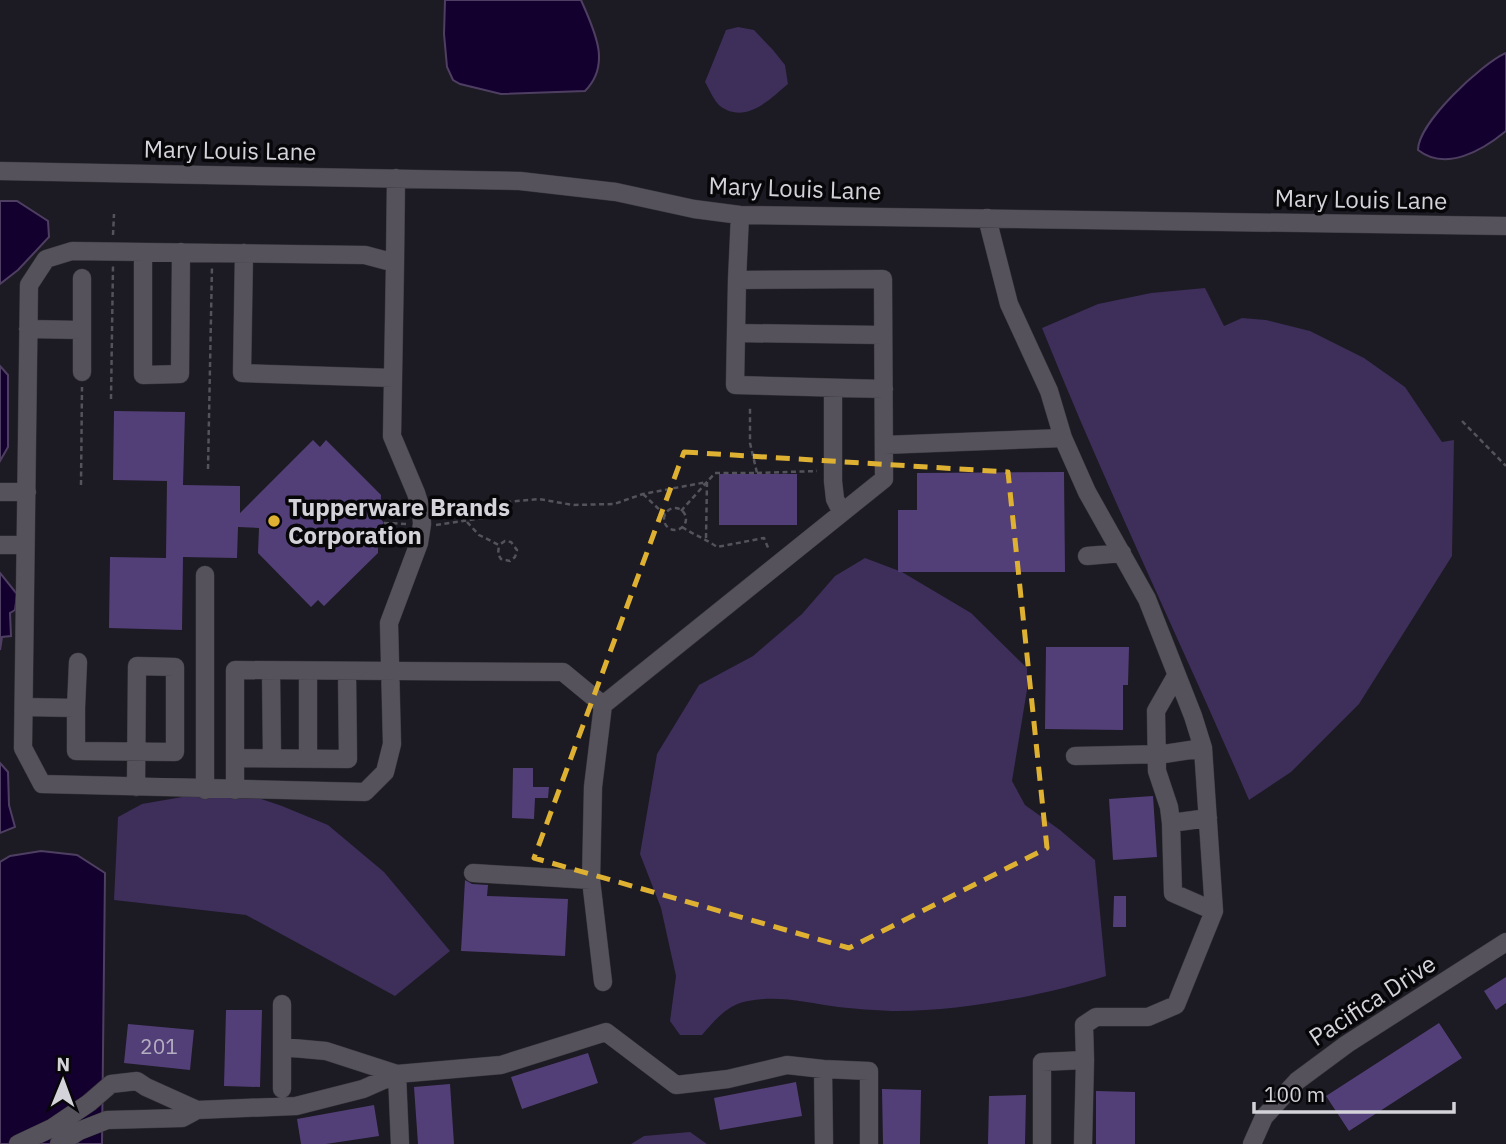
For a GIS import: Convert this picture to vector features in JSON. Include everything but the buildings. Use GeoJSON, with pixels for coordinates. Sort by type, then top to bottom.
{"type":"FeatureCollection","features":[{"type":"Feature","properties":{"kind":"street","name":"Mary Louis Lane"},"geometry":{"type":"LineString","coordinates":[[0,171],[520,181],[569,185],[740,215],[1506,226]]}},
{"type":"Feature","properties":{"kind":"street"},"geometry":{"type":"LineString","coordinates":[[395,263],[365,255],[113,251],[72,251],[46,258],[29,285],[23,748],[43,784],[365,792],[385,772],[392,744],[389,623],[419,543],[422,524],[416,493],[392,436],[395,263],[396,178]]}},
{"type":"Feature","properties":{"kind":"street"},"geometry":{"type":"LineString","coordinates":[[740,215],[735,385],[884,389]]}},
{"type":"Feature","properties":{"kind":"street"},"geometry":{"type":"LineString","coordinates":[[987,218],[1009,303],[1049,391],[1063,438],[1087,492],[1147,599],[1203,748],[1214,911],[1176,1005],[1148,1017],[1096,1017],[1084,1025],[1083,1144]]}},
{"type":"Feature","properties":{"kind":"street"},"geometry":{"type":"LineString","coordinates":[[143,252],[143,375],[180,374],[181,252]]}},
{"type":"Feature","properties":{"kind":"street"},"geometry":{"type":"LineString","coordinates":[[243,253],[242,373],[393,377]]}},
{"type":"Feature","properties":{"kind":"street"},"geometry":{"type":"LineString","coordinates":[[82,278],[82,372]]}},
{"type":"Feature","properties":{"kind":"street"},"geometry":{"type":"LineString","coordinates":[[603,982],[591,880],[593,787],[603,705],[884,479],[883,279],[737,280]]}},
{"type":"Feature","properties":{"kind":"street"},"geometry":{"type":"LineString","coordinates":[[28,329],[82,330]]}},
{"type":"Feature","properties":{"kind":"street"},"geometry":{"type":"LineString","coordinates":[[736,333],[883,335]]}},
{"type":"Feature","properties":{"kind":"street"},"geometry":{"type":"LineString","coordinates":[[832,388],[833,481],[835,499],[842,513]]}},
{"type":"Feature","properties":{"kind":"street"},"geometry":{"type":"LineString","coordinates":[[884,445],[1063,438]]}},
{"type":"Feature","properties":{"kind":"street"},"geometry":{"type":"LineString","coordinates":[[0,492],[27,492]]}},
{"type":"Feature","properties":{"kind":"street"},"geometry":{"type":"LineString","coordinates":[[0,545],[25,545]]}},
{"type":"Feature","properties":{"kind":"street"},"geometry":{"type":"LineString","coordinates":[[1087,556],[1122,553]]}},
{"type":"Feature","properties":{"kind":"street"},"geometry":{"type":"LineString","coordinates":[[205,575],[205,790]]}},
{"type":"Feature","properties":{"kind":"street"},"geometry":{"type":"LineString","coordinates":[[78,662],[76,751],[136,751],[175,752],[175,667],[136,666],[136,751],[136,788]]}},
{"type":"Feature","properties":{"kind":"street"},"geometry":{"type":"LineString","coordinates":[[235,790],[235,670],[563,673],[603,705]]}},
{"type":"Feature","properties":{"kind":"street"},"geometry":{"type":"LineString","coordinates":[[271,671],[272,758]]}},
{"type":"Feature","properties":{"kind":"street"},"geometry":{"type":"LineString","coordinates":[[308,671],[308,759]]}},
{"type":"Feature","properties":{"kind":"street"},"geometry":{"type":"LineString","coordinates":[[235,758],[348,759],[348,672]]}},
{"type":"Feature","properties":{"kind":"street"},"geometry":{"type":"LineString","coordinates":[[1175,676],[1156,710],[1155,754],[1157,771],[1169,807],[1173,893],[1214,911]]}},
{"type":"Feature","properties":{"kind":"street"},"geometry":{"type":"LineString","coordinates":[[24,707],[76,708]]}},
{"type":"Feature","properties":{"kind":"street"},"geometry":{"type":"LineString","coordinates":[[1075,756],[1155,754],[1203,748]]}},
{"type":"Feature","properties":{"kind":"street"},"geometry":{"type":"LineString","coordinates":[[1171,823],[1208,818]]}},
{"type":"Feature","properties":{"kind":"street"},"geometry":{"type":"LineString","coordinates":[[473,873],[591,880]]}},
{"type":"Feature","properties":{"kind":"street","name":"Pacifica Drive"},"geometry":{"type":"LineString","coordinates":[[1252,1144],[1264,1117],[1297,1081],[1347,1044],[1506,942]]}},
{"type":"Feature","properties":{"kind":"street"},"geometry":{"type":"LineString","coordinates":[[282,1004],[282,1089]]}},
{"type":"Feature","properties":{"kind":"street"},"geometry":{"type":"LineString","coordinates":[[60,1144],[79,1131],[107,1120],[182,1118],[197,1110],[296,1106],[363,1089],[397,1074],[501,1065],[606,1032],[676,1085],[728,1079],[787,1065],[869,1071],[869,1144]]}},
{"type":"Feature","properties":{"kind":"street"},"geometry":{"type":"LineString","coordinates":[[282,1047],[326,1052],[397,1074]]}},
{"type":"Feature","properties":{"kind":"street"},"geometry":{"type":"LineString","coordinates":[[1042,1144],[1042,1062],[1085,1060]]}},
{"type":"Feature","properties":{"kind":"street"},"geometry":{"type":"LineString","coordinates":[[823,1069],[824,1144]]}},
{"type":"Feature","properties":{"kind":"street"},"geometry":{"type":"LineString","coordinates":[[397,1074],[400,1144]]}},
{"type":"Feature","properties":{"kind":"street"},"geometry":{"type":"LineString","coordinates":[[18,1144],[52,1128],[111,1084],[137,1081],[197,1110]]}},
{"type":"Feature","properties":{"kind":"street"},"geometry":{"type":"LineString","coordinates":[[143,1119],[153,1109],[154,1099],[149,1089]]}},
{"type":"Feature","properties":{"kind":"street"},"geometry":{"type":"LineString","coordinates":[[89,1103],[90,1117],[101,1123]]}},
{"type":"Feature","properties":{"kind":"path"},"geometry":{"type":"LineString","coordinates":[[111,399],[114,214]]}},
{"type":"Feature","properties":{"kind":"path"},"geometry":{"type":"LineString","coordinates":[[208,469],[213,253]]}},
{"type":"Feature","properties":{"kind":"path"},"geometry":{"type":"LineString","coordinates":[[81,485],[82,372]]}},
{"type":"Feature","properties":{"kind":"path"},"geometry":{"type":"LineString","coordinates":[[750,408],[750,443],[757,473]]}},
{"type":"Feature","properties":{"kind":"path"},"geometry":{"type":"LineString","coordinates":[[1462,421],[1506,467]]}},
{"type":"Feature","properties":{"kind":"path"},"geometry":{"type":"LineString","coordinates":[[681,511],[715,473],[824,471]]}},
{"type":"Feature","properties":{"kind":"path"},"geometry":{"type":"LineString","coordinates":[[384,523],[467,522],[491,517],[508,502],[539,499],[573,505],[614,504],[643,494],[707,482]]}},
{"type":"Feature","properties":{"kind":"path"},"geometry":{"type":"LineString","coordinates":[[706,538],[707,482]]}},
{"type":"Feature","properties":{"kind":"path"},"geometry":{"type":"LineString","coordinates":[[643,494],[665,514]]}},
{"type":"Feature","properties":{"kind":"path"},"geometry":{"type":"LineString","coordinates":[[665,514],[674,509],[681,511]]}},
{"type":"Feature","properties":{"kind":"path"},"geometry":{"type":"LineString","coordinates":[[665,514],[667,527],[673,530],[682,527],[685,520],[681,511]]}},
{"type":"Feature","properties":{"kind":"path"},"geometry":{"type":"LineString","coordinates":[[467,522],[479,535],[499,545]]}},
{"type":"Feature","properties":{"kind":"path"},"geometry":{"type":"LineString","coordinates":[[682,527],[718,547],[764,538],[776,566]]}},
{"type":"Feature","properties":{"kind":"path"},"geometry":{"type":"LineString","coordinates":[[505,541],[512,542],[517,550],[515,557],[510,561],[501,559],[498,554],[499,545],[505,541]]}},
{"type":"Feature","properties":{"kind":"highlighted area"},"geometry":{"type":"Polygon","coordinates":[[[684,452],[1008,472],[1047,848],[849,948],[534,858],[684,452]]]}},
{"type":"Feature","properties":{"kind":"shaded area"},"geometry":{"type":"Polygon","coordinates":[[[445,0],[581,0],[598,47],[598,70],[593,81],[585,91],[501,94],[460,84],[453,80],[447,67],[445,0]]]}},
{"type":"Feature","properties":{"kind":"shaded area"},"geometry":{"type":"Polygon","coordinates":[[[738,27],[754,30],[773,50],[785,65],[788,84],[757,108],[739,113],[720,106],[705,82],[726,30],[738,27]]]}},
{"type":"Feature","properties":{"kind":"shaded area"},"geometry":{"type":"Polygon","coordinates":[[[1506,53],[1506,131],[1475,151],[1452,159],[1440,159],[1418,150],[1428,125],[1439,110],[1467,81],[1506,53]]]}},
{"type":"Feature","properties":{"kind":"shaded area"},"geometry":{"type":"Polygon","coordinates":[[[0,201],[17,201],[48,221],[49,237],[18,270],[0,284],[0,201]]]}},
{"type":"Feature","properties":{"kind":"shaded area"},"geometry":{"type":"Polygon","coordinates":[[[1205,288],[1224,326],[1242,318],[1266,320],[1310,331],[1364,358],[1405,387],[1442,442],[1454,440],[1452,556],[1359,704],[1291,772],[1249,800],[1042,328],[1098,304],[1151,293],[1205,288]]]}},
{"type":"Feature","properties":{"kind":"shaded area"},"geometry":{"type":"Polygon","coordinates":[[[0,366],[8,375],[8,447],[0,461],[0,366]]]}},
{"type":"Feature","properties":{"kind":"shaded area"},"geometry":{"type":"Polygon","coordinates":[[[865,558],[902,572],[971,613],[1027,668],[1027,690],[1012,781],[1025,805],[1095,860],[1106,976],[1000,1001],[917,1011],[759,999],[728,1009],[702,1035],[680,1035],[670,1021],[676,976],[661,908],[640,854],[657,754],[699,685],[753,656],[802,614],[835,576],[865,558]]]}},
{"type":"Feature","properties":{"kind":"shaded area"},"geometry":{"type":"Polygon","coordinates":[[[0,573],[17,594],[15,610],[10,613],[11,636],[2,637],[0,650],[0,573]]]}},
{"type":"Feature","properties":{"kind":"shaded area"},"geometry":{"type":"Polygon","coordinates":[[[0,763],[8,772],[9,805],[15,827],[0,833],[0,763]]]}},
{"type":"Feature","properties":{"kind":"shaded area"},"geometry":{"type":"Polygon","coordinates":[[[199,794],[247,794],[328,825],[384,872],[450,951],[395,996],[246,915],[114,900],[118,817],[142,804],[199,794]]]}},
{"type":"Feature","properties":{"kind":"shaded area"},"geometry":{"type":"Polygon","coordinates":[[[41,851],[77,855],[105,873],[102,1144],[0,1144],[0,862],[10,856],[41,851]]]}},
{"type":"Feature","properties":{"kind":"shaded area"},"geometry":{"type":"Polygon","coordinates":[[[690,1132],[707,1144],[631,1144],[644,1136],[690,1132]]]}},
{"type":"Feature","properties":{"kind":"place","name":"Tupperware Brands Corporation"},"geometry":{"type":"Point","coordinates":[274,521]}}]}
